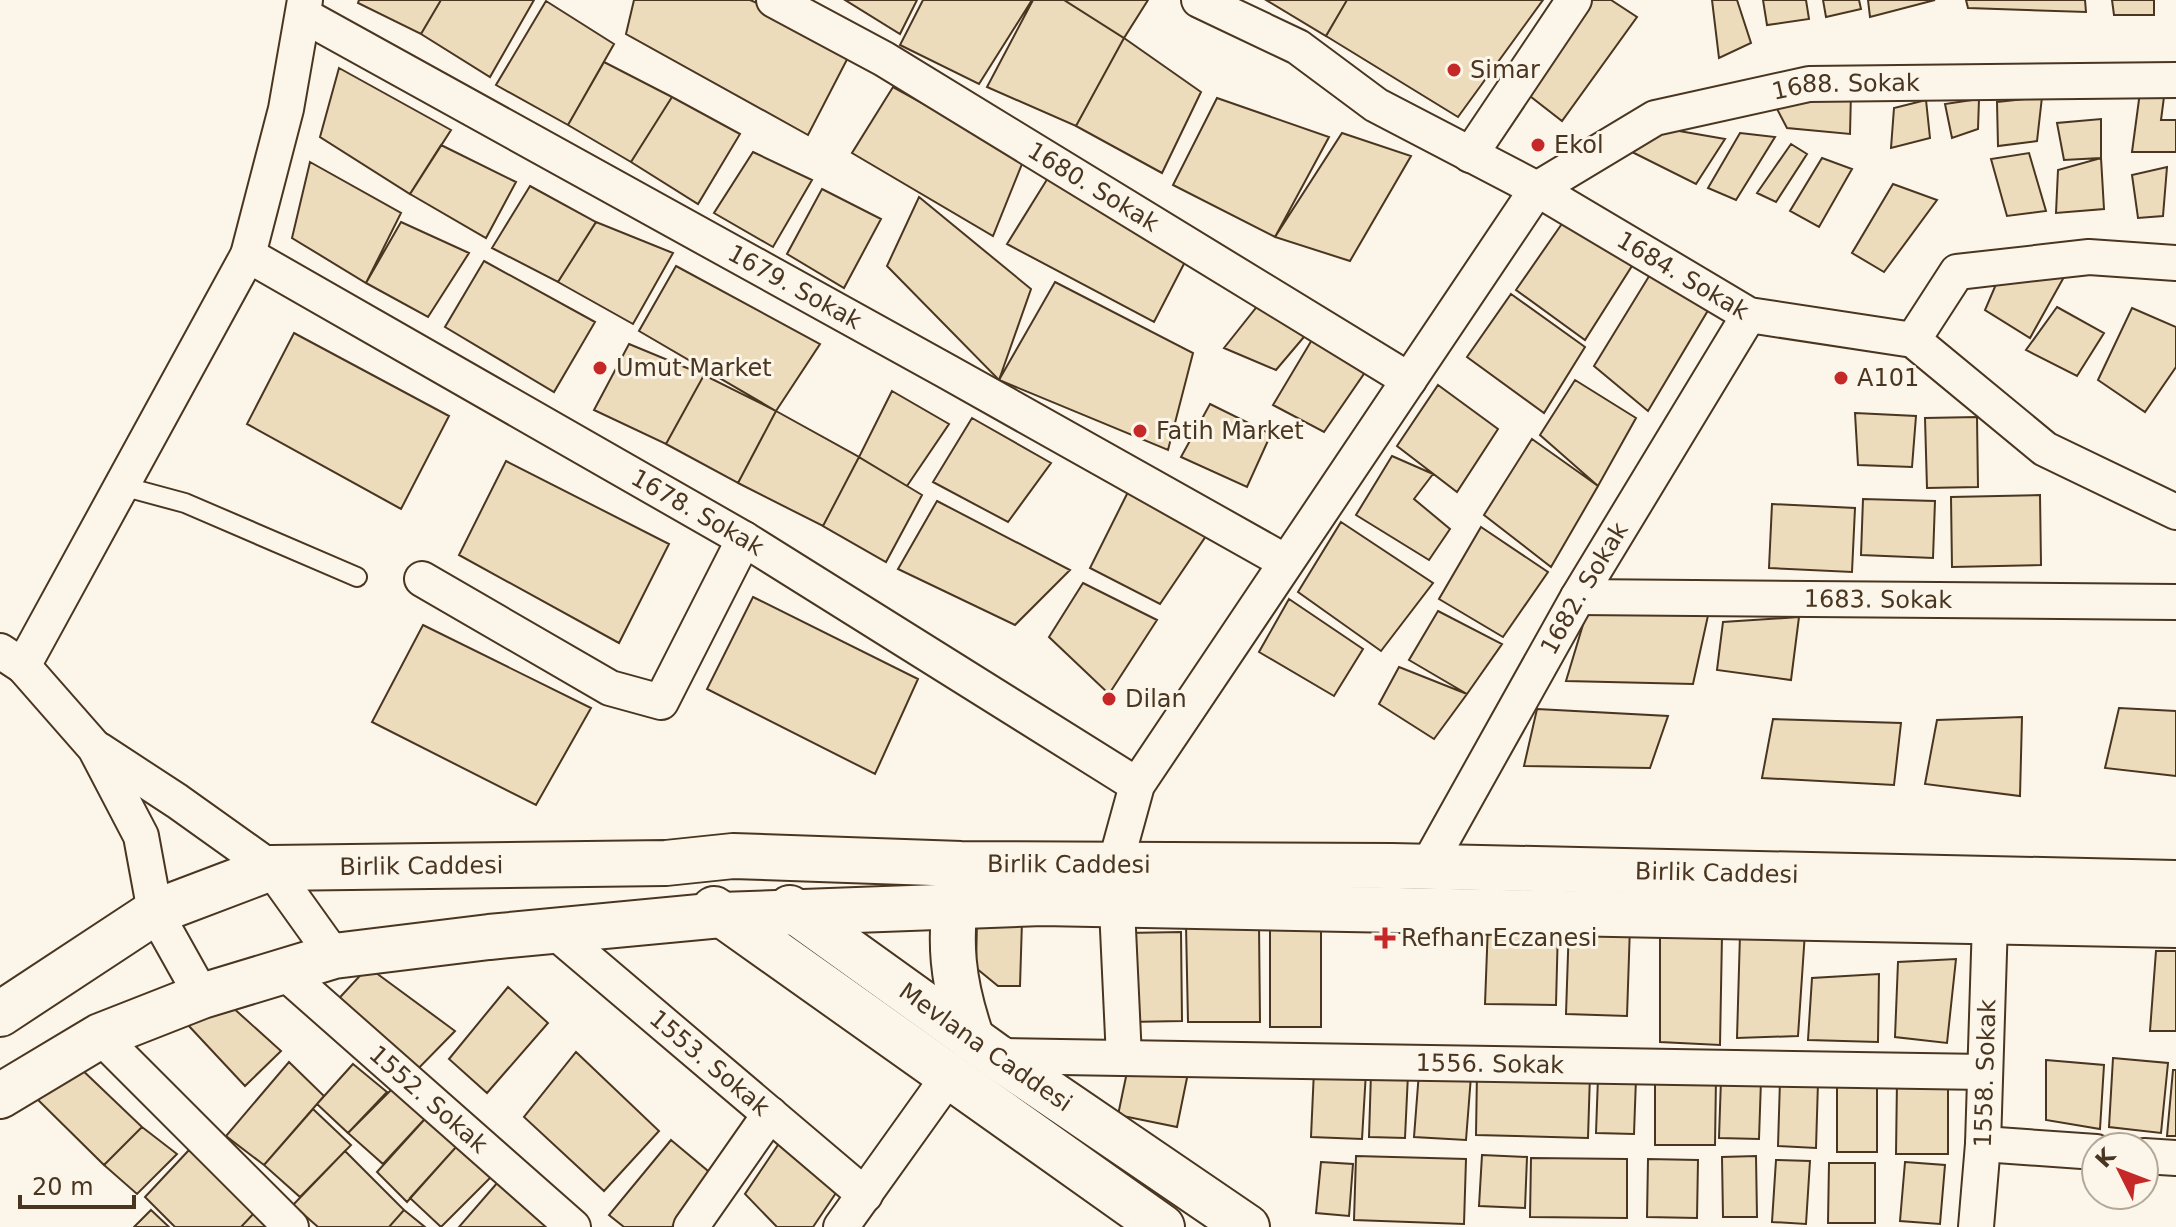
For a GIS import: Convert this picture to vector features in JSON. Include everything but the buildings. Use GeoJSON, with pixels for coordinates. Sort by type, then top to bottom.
{"type":"FeatureCollection","features":[{"type":"Feature","properties":{"kind":"main road","name":"Birlik Caddesi"},"geometry":{"type":"LineString","coordinates":[[0,1014],[155,912],[271,868],[666,863],[733,856],[961,864],[1115,885],[1990,921],[2176,925]]}},
{"type":"Feature","properties":{"kind":"main road","name":"Mevlana Caddesi"},"geometry":{"type":"LineString","coordinates":[[733,856],[797,914],[984,1048],[1247,1227]]}},
{"type":"Feature","properties":{"kind":"main road","name":"Mevlana Caddesi"},"geometry":{"type":"LineString","coordinates":[[666,863],[721,915],[1162,1227]]}},
{"type":"Feature","properties":{"kind":"main road"},"geometry":{"type":"LineString","coordinates":[[961,864],[953,907],[952,952],[958,998],[984,1048]]}},
{"type":"Feature","properties":{"kind":"main road","name":"Birlik Caddesi"},"geometry":{"type":"LineString","coordinates":[[0,1096],[100,1036],[202,996],[283,971],[334,956],[554,931],[721,915],[1042,903],[1115,885],[1427,867],[2176,883]]}},
{"type":"Feature","properties":{"kind":"street","name":"1680. Sokak"},"geometry":{"type":"LineString","coordinates":[[774,0],[884,59],[1409,380]]}},
{"type":"Feature","properties":{"kind":"street","name":"1684. Sokak"},"geometry":{"type":"LineString","coordinates":[[1199,0],[1298,47],[1376,105],[1537,189],[1749,315],[1913,340]]}},
{"type":"Feature","properties":{"kind":"street"},"geometry":{"type":"LineString","coordinates":[[1470,155],[1574,0]]}},
{"type":"Feature","properties":{"kind":"street"},"geometry":{"type":"LineString","coordinates":[[304,7],[286,109],[248,255],[122,486],[12,659],[95,748],[177,801],[271,868],[334,956]]}},
{"type":"Feature","properties":{"kind":"street","name":"1679. Sokak"},"geometry":{"type":"LineString","coordinates":[[304,7],[1286,562]]}},
{"type":"Feature","properties":{"kind":"street","name":"1688. Sokak"},"geometry":{"type":"LineString","coordinates":[[1537,189],[1655,118],[1809,84],[2176,80]]}},
{"type":"Feature","properties":{"kind":"street"},"geometry":{"type":"LineString","coordinates":[[1124,1058],[1115,885],[1137,785],[1537,189]]}},
{"type":"Feature","properties":{"kind":"street","name":"1678. Sokak"},"geometry":{"type":"LineString","coordinates":[[248,255],[744,539],[1137,785]]}},
{"type":"Feature","properties":{"kind":"street"},"geometry":{"type":"LineString","coordinates":[[2176,263],[2089,257],[1957,272],[1913,340],[2045,449],[2176,512]]}},
{"type":"Feature","properties":{"kind":"street","name":"1682. Sokak"},"geometry":{"type":"LineString","coordinates":[[1427,867],[1578,597],[1749,315]]}},
{"type":"Feature","properties":{"kind":"street"},"geometry":{"type":"LineString","coordinates":[[422,579],[610,688],[661,702],[744,539]]}},
{"type":"Feature","properties":{"kind":"street","name":"1683. Sokak"},"geometry":{"type":"LineString","coordinates":[[1578,597],[2176,602]]}},
{"type":"Feature","properties":{"kind":"street"},"geometry":{"type":"LineString","coordinates":[[95,748],[141,836],[155,912],[202,996]]}},
{"type":"Feature","properties":{"kind":"street","name":"1558. Sokak"},"geometry":{"type":"LineString","coordinates":[[1976,1227],[1983,1144],[1990,921]]}},
{"type":"Feature","properties":{"kind":"street","name":"1553. Sokak"},"geometry":{"type":"LineString","coordinates":[[554,931],[865,1195]]}},
{"type":"Feature","properties":{"kind":"street","name":"1552. Sokak"},"geometry":{"type":"LineString","coordinates":[[283,971],[573,1227]]}},
{"type":"Feature","properties":{"kind":"street"},"geometry":{"type":"LineString","coordinates":[[100,1036],[291,1227]]}},
{"type":"Feature","properties":{"kind":"street","name":"1556. Sokak"},"geometry":{"type":"LineString","coordinates":[[984,1048],[1124,1058],[1985,1072]]}},
{"type":"Feature","properties":{"kind":"street"},"geometry":{"type":"LineString","coordinates":[[841,1227],[949,1076]]}},
{"type":"Feature","properties":{"kind":"street"},"geometry":{"type":"LineString","coordinates":[[691,1227],[770,1114]]}},
{"type":"Feature","properties":{"kind":"street"},"geometry":{"type":"LineString","coordinates":[[1983,1144],[2080,1151]]}},
{"type":"Feature","properties":{"kind":"lane"},"geometry":{"type":"LineString","coordinates":[[122,486],[185,503],[357,577]]}},
{"type":"Feature","properties":{"kind":"place","name":"Simar"},"geometry":{"type":"Point","coordinates":[1454,70]}},
{"type":"Feature","properties":{"kind":"place","name":"Ekol"},"geometry":{"type":"Point","coordinates":[1538,145]}},
{"type":"Feature","properties":{"kind":"place","name":"Umut Market"},"geometry":{"type":"Point","coordinates":[600,368]}},
{"type":"Feature","properties":{"kind":"place","name":"A101"},"geometry":{"type":"Point","coordinates":[1841,378]}},
{"type":"Feature","properties":{"kind":"place","name":"Fatih Market"},"geometry":{"type":"Point","coordinates":[1140,431]}},
{"type":"Feature","properties":{"kind":"place","name":"Dilan"},"geometry":{"type":"Point","coordinates":[1109,699]}},
{"type":"Feature","properties":{"kind":"place","name":"Refhan Eczanesi"},"geometry":{"type":"Point","coordinates":[1385,938]}}]}
